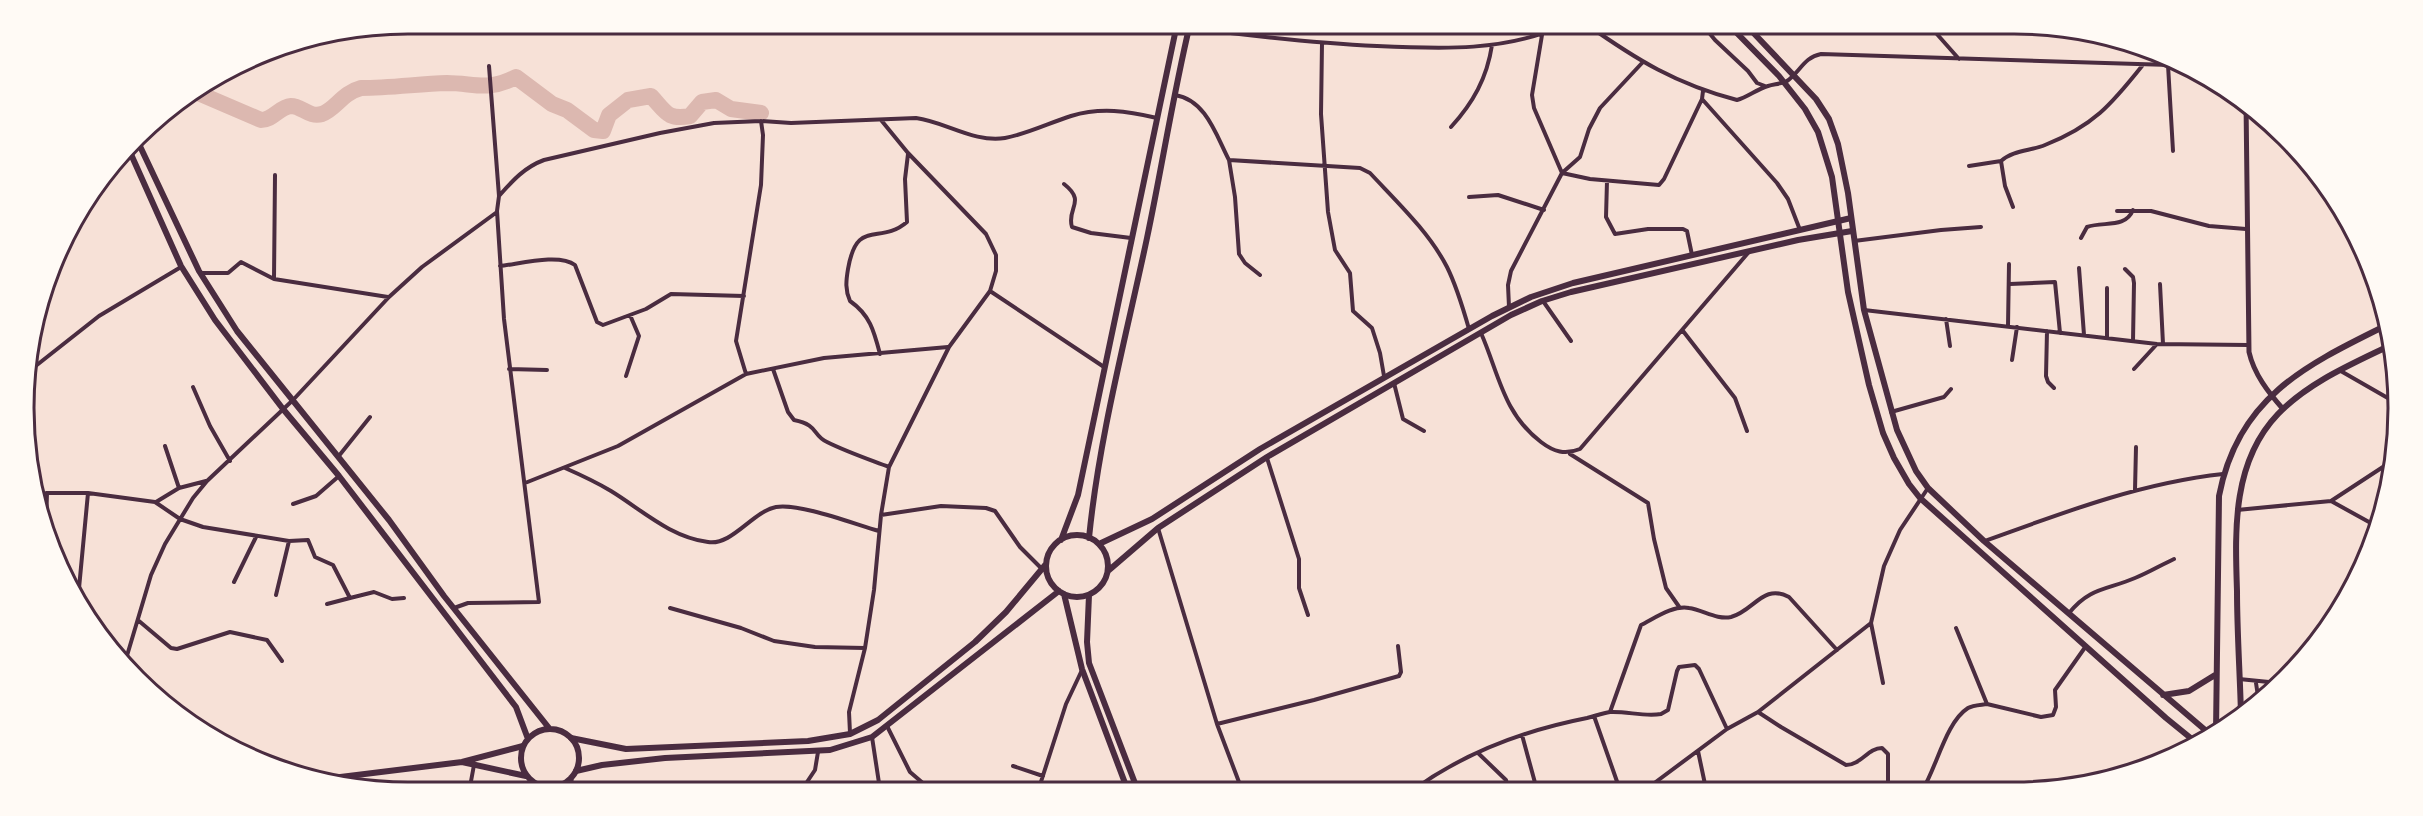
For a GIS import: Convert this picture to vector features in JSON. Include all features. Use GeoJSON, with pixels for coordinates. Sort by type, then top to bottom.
{"type":"FeatureCollection","features":[{"type":"Feature","properties":{"kind":"main road"},"geometry":{"type":"LineString","coordinates":[[531,782],[521,755],[528,739],[540,730],[549,728],[560,730],[571,738],[626,749],[808,741],[850,734],[878,720],[975,642],[1006,612],[1044,567],[1053,547],[1060,540],[1078,495],[1176,34]]}},
{"type":"Feature","properties":{"kind":"main road"},"geometry":{"type":"LineString","coordinates":[[1089,538],[1094,493],[1113,394],[1187,34]]}},
{"type":"Feature","properties":{"kind":"main road"},"geometry":{"type":"LineString","coordinates":[[1737,34],[1784,83],[1805,109],[1818,132],[1832,177],[1848,292],[1869,385],[1894,458],[1920,498],[2190,738]]}},
{"type":"Feature","properties":{"kind":"main road"},"geometry":{"type":"LineString","coordinates":[[1756,34],[1816,99],[1829,119],[1836,137],[1848,193],[1864,309],[1891,412],[1903,445],[1928,488],[1984,541],[2204,730]]}},
{"type":"Feature","properties":{"kind":"main road"},"geometry":{"type":"LineString","coordinates":[[141,148],[199,271],[237,331],[389,519],[453,608],[549,728]]}},
{"type":"Feature","properties":{"kind":"main road"},"geometry":{"type":"LineString","coordinates":[[132,157],[181,266],[215,320],[339,476],[516,707],[528,739]]}},
{"type":"Feature","properties":{"kind":"main road"},"geometry":{"type":"LineString","coordinates":[[1148,161],[1161,165]]}},
{"type":"Feature","properties":{"kind":"main road"},"geometry":{"type":"LineString","coordinates":[[1099,544],[1152,519],[1260,449],[1384,376],[1509,307],[1573,283],[1851,218]]}},
{"type":"Feature","properties":{"kind":"main road"},"geometry":{"type":"LineString","coordinates":[[1044,567],[1052,584],[1061,593],[1072,597],[1089,595],[1098,589],[1108,571],[1158,528],[1266,457],[1480,332],[1542,301],[1594,286],[1798,240],[1852,231]]}},
{"type":"Feature","properties":{"kind":"main road"},"geometry":{"type":"LineString","coordinates":[[2216,723],[2217,540],[2219,496],[2223,474],[2246,426],[2270,395],[2317,360],[2380,329]]}},
{"type":"Feature","properties":{"kind":"main road"},"geometry":{"type":"LineString","coordinates":[[2240,705],[2237,510],[2246,469],[2268,426],[2283,409],[2339,370],[2383,349]]}},
{"type":"Feature","properties":{"kind":"main road"},"geometry":{"type":"LineString","coordinates":[[1060,540],[1075,535],[1089,538],[1099,544],[1105,552],[1108,571]]}},
{"type":"Feature","properties":{"kind":"main road"},"geometry":{"type":"LineString","coordinates":[[1061,593],[1082,669],[1125,782]]}},
{"type":"Feature","properties":{"kind":"main road"},"geometry":{"type":"LineString","coordinates":[[576,771],[602,765],[665,758],[818,752],[872,737],[1061,593]]}},
{"type":"Feature","properties":{"kind":"main road"},"geometry":{"type":"LineString","coordinates":[[1089,595],[1087,627],[1089,663],[1135,782]]}},
{"type":"Feature","properties":{"kind":"main road"},"geometry":{"type":"LineString","coordinates":[[2163,695],[2189,691],[2215,675]]}},
{"type":"Feature","properties":{"kind":"main road"},"geometry":{"type":"LineString","coordinates":[[570,782],[576,771],[578,753],[571,738]]}},
{"type":"Feature","properties":{"kind":"main road"},"geometry":{"type":"LineString","coordinates":[[348,776],[462,762],[524,746]]}},
{"type":"Feature","properties":{"kind":"main road"},"geometry":{"type":"LineString","coordinates":[[462,762],[538,782]]}},
{"type":"Feature","properties":{"kind":"main road"},"geometry":{"type":"LineString","coordinates":[[563,782],[571,778]]}},
{"type":"Feature","properties":{"kind":"street"},"geometry":{"type":"LineString","coordinates":[[1252,34],[1322,43],[1440,48],[1492,45],[1542,35],[1532,95],[1534,108],[1562,173]]}},
{"type":"Feature","properties":{"kind":"street"},"geometry":{"type":"LineString","coordinates":[[1600,34],[1642,63],[1703,92],[1737,100],[1766,87],[1784,83],[1795,75],[1805,62],[1821,54],[2162,65]]}},
{"type":"Feature","properties":{"kind":"street"},"geometry":{"type":"LineString","coordinates":[[1710,34],[1748,70],[1757,83],[1766,87]]}},
{"type":"Feature","properties":{"kind":"street"},"geometry":{"type":"LineString","coordinates":[[1937,34],[1960,60]]}},
{"type":"Feature","properties":{"kind":"street"},"geometry":{"type":"LineString","coordinates":[[1322,43],[1321,114],[1332,241],[1350,273],[1353,311],[1372,328],[1376,337],[1384,376]]}},
{"type":"Feature","properties":{"kind":"street"},"geometry":{"type":"LineString","coordinates":[[1451,127],[1468,108],[1481,85],[1489,65],[1492,45]]}},
{"type":"Feature","properties":{"kind":"street"},"geometry":{"type":"LineString","coordinates":[[1509,307],[1508,285],[1511,271],[1562,173],[1580,157],[1588,129],[1600,108],[1642,63]]}},
{"type":"Feature","properties":{"kind":"street"},"geometry":{"type":"LineString","coordinates":[[1969,166],[2001,161],[2007,156],[2044,145],[2097,118],[2142,65]]}},
{"type":"Feature","properties":{"kind":"street"},"geometry":{"type":"LineString","coordinates":[[453,608],[468,603],[539,602],[509,369],[500,266],[497,211],[499,196],[489,66]]}},
{"type":"Feature","properties":{"kind":"street"},"geometry":{"type":"LineString","coordinates":[[2169,68],[2173,151]]}},
{"type":"Feature","properties":{"kind":"street"},"geometry":{"type":"LineString","coordinates":[[1562,173],[1608,181],[1659,185],[1664,180],[1702,99],[1703,92]]}},
{"type":"Feature","properties":{"kind":"street"},"geometry":{"type":"LineString","coordinates":[[1175,95],[1195,101],[1205,114],[1229,160],[1239,254],[1245,263],[1260,274]]}},
{"type":"Feature","properties":{"kind":"street"},"geometry":{"type":"LineString","coordinates":[[1702,99],[1777,183],[1788,199],[1800,230]]}},
{"type":"Feature","properties":{"kind":"street"},"geometry":{"type":"LineString","coordinates":[[499,196],[524,170],[544,160],[714,123],[761,121],[791,123],[916,118],[930,120],[970,135],[1005,138],[1074,116],[1107,111],[1119,110],[1157,118]]}},
{"type":"Feature","properties":{"kind":"street"},"geometry":{"type":"LineString","coordinates":[[2246,115],[2248,345],[2251,364],[2270,395],[2283,409]]}},
{"type":"Feature","properties":{"kind":"street"},"geometry":{"type":"LineString","coordinates":[[850,734],[849,712],[865,648],[874,590],[880,515],[889,467],[949,347],[990,291],[996,271],[996,255],[986,234],[908,153],[880,120]]}},
{"type":"Feature","properties":{"kind":"street"},"geometry":{"type":"LineString","coordinates":[[746,374],[736,341],[761,184],[763,135],[761,121]]}},
{"type":"Feature","properties":{"kind":"street"},"geometry":{"type":"LineString","coordinates":[[880,354],[871,322],[863,310],[850,301],[846,281],[850,254],[856,242],[866,235],[900,228],[907,222],[905,179],[908,153]]}},
{"type":"Feature","properties":{"kind":"street"},"geometry":{"type":"LineString","coordinates":[[1229,160],[1360,168],[1370,173],[1425,233],[1447,267],[1459,295],[1469,329]]}},
{"type":"Feature","properties":{"kind":"street"},"geometry":{"type":"LineString","coordinates":[[2001,161],[2005,186],[2013,207]]}},
{"type":"Feature","properties":{"kind":"street"},"geometry":{"type":"LineString","coordinates":[[274,279],[275,175]]}},
{"type":"Feature","properties":{"kind":"street"},"geometry":{"type":"LineString","coordinates":[[1608,181],[1606,217],[1615,234],[1648,229],[1683,229],[1687,231],[1692,255]]}},
{"type":"Feature","properties":{"kind":"street"},"geometry":{"type":"LineString","coordinates":[[1064,184],[1073,190],[1076,202],[1070,221],[1072,227],[1084,232],[1132,238]]}},
{"type":"Feature","properties":{"kind":"street"},"geometry":{"type":"LineString","coordinates":[[1469,197],[1498,195],[1544,210]]}},
{"type":"Feature","properties":{"kind":"street"},"geometry":{"type":"LineString","coordinates":[[2081,238],[2087,227],[2097,223],[2123,222],[2130,218],[2133,210]]}},
{"type":"Feature","properties":{"kind":"street"},"geometry":{"type":"LineString","coordinates":[[128,655],[152,575],[165,544],[207,481],[293,400],[389,297],[422,267],[497,211]]}},
{"type":"Feature","properties":{"kind":"street"},"geometry":{"type":"LineString","coordinates":[[2117,211],[2151,211],[2209,226],[2246,229]]}},
{"type":"Feature","properties":{"kind":"street"},"geometry":{"type":"LineString","coordinates":[[1853,242],[1982,227]]}},
{"type":"Feature","properties":{"kind":"street"},"geometry":{"type":"LineString","coordinates":[[1569,454],[1580,449],[1748,253]]}},
{"type":"Feature","properties":{"kind":"street"},"geometry":{"type":"LineString","coordinates":[[500,266],[555,259],[568,260],[575,265],[597,322],[603,325],[630,315],[671,294],[744,296]]}},
{"type":"Feature","properties":{"kind":"street"},"geometry":{"type":"LineString","coordinates":[[199,271],[228,273],[241,262],[274,279],[389,297]]}},
{"type":"Feature","properties":{"kind":"street"},"geometry":{"type":"LineString","coordinates":[[2008,326],[2009,264]]}},
{"type":"Feature","properties":{"kind":"street"},"geometry":{"type":"LineString","coordinates":[[37,365],[99,316],[181,266]]}},
{"type":"Feature","properties":{"kind":"street"},"geometry":{"type":"LineString","coordinates":[[2079,268],[2084,335]]}},
{"type":"Feature","properties":{"kind":"street"},"geometry":{"type":"LineString","coordinates":[[2125,269],[2133,277],[2134,284],[2133,341]]}},
{"type":"Feature","properties":{"kind":"street"},"geometry":{"type":"LineString","coordinates":[[2010,284],[2055,282],[2060,333]]}},
{"type":"Feature","properties":{"kind":"street"},"geometry":{"type":"LineString","coordinates":[[2160,284],[2163,344]]}},
{"type":"Feature","properties":{"kind":"street"},"geometry":{"type":"LineString","coordinates":[[2107,288],[2107,338]]}},
{"type":"Feature","properties":{"kind":"street"},"geometry":{"type":"LineString","coordinates":[[990,291],[1105,368]]}},
{"type":"Feature","properties":{"kind":"street"},"geometry":{"type":"LineString","coordinates":[[1542,301],[1571,341]]}},
{"type":"Feature","properties":{"kind":"street"},"geometry":{"type":"LineString","coordinates":[[1864,309],[2157,344],[2248,345]]}},
{"type":"Feature","properties":{"kind":"street"},"geometry":{"type":"LineString","coordinates":[[626,376],[639,336],[630,315]]}},
{"type":"Feature","properties":{"kind":"street"},"geometry":{"type":"LineString","coordinates":[[1946,319],[1950,346]]}},
{"type":"Feature","properties":{"kind":"street"},"geometry":{"type":"LineString","coordinates":[[2012,360],[2017,327]]}},
{"type":"Feature","properties":{"kind":"street"},"geometry":{"type":"LineString","coordinates":[[1683,331],[1735,398],[1747,431]]}},
{"type":"Feature","properties":{"kind":"street"},"geometry":{"type":"LineString","coordinates":[[2047,331],[2046,376],[2054,388]]}},
{"type":"Feature","properties":{"kind":"street"},"geometry":{"type":"LineString","coordinates":[[1480,332],[1514,416],[1526,430],[1544,444],[1558,452],[1569,454],[1648,503],[1666,588],[1680,608]]}},
{"type":"Feature","properties":{"kind":"street"},"geometry":{"type":"LineString","coordinates":[[2134,369],[2157,344]]}},
{"type":"Feature","properties":{"kind":"street"},"geometry":{"type":"LineString","coordinates":[[524,483],[618,446],[746,374],[824,358],[949,347]]}},
{"type":"Feature","properties":{"kind":"street"},"geometry":{"type":"LineString","coordinates":[[772,368],[788,412],[794,420],[807,422],[824,441],[889,467]]}},
{"type":"Feature","properties":{"kind":"street"},"geometry":{"type":"LineString","coordinates":[[509,369],[547,370]]}},
{"type":"Feature","properties":{"kind":"street"},"geometry":{"type":"LineString","coordinates":[[2339,370],[2388,398]]}},
{"type":"Feature","properties":{"kind":"street"},"geometry":{"type":"LineString","coordinates":[[1394,383],[1403,419],[1425,431]]}},
{"type":"Feature","properties":{"kind":"street"},"geometry":{"type":"LineString","coordinates":[[193,387],[210,426],[230,461]]}},
{"type":"Feature","properties":{"kind":"street"},"geometry":{"type":"LineString","coordinates":[[1891,412],[1944,397],[1951,389]]}},
{"type":"Feature","properties":{"kind":"street"},"geometry":{"type":"LineString","coordinates":[[338,457],[370,417]]}},
{"type":"Feature","properties":{"kind":"street"},"geometry":{"type":"LineString","coordinates":[[165,446],[179,488]]}},
{"type":"Feature","properties":{"kind":"street"},"geometry":{"type":"LineString","coordinates":[[2135,490],[2136,447]]}},
{"type":"Feature","properties":{"kind":"street"},"geometry":{"type":"LineString","coordinates":[[1266,457],[1299,559],[1299,588],[1308,615]]}},
{"type":"Feature","properties":{"kind":"street"},"geometry":{"type":"LineString","coordinates":[[2237,510],[2331,501],[2383,467]]}},
{"type":"Feature","properties":{"kind":"street"},"geometry":{"type":"LineString","coordinates":[[565,468],[611,491],[666,528],[706,542],[716,543],[760,512],[777,507],[797,508],[879,531]]}},
{"type":"Feature","properties":{"kind":"street"},"geometry":{"type":"LineString","coordinates":[[1984,541],[2135,490],[2186,478],[2223,474]]}},
{"type":"Feature","properties":{"kind":"street"},"geometry":{"type":"LineString","coordinates":[[293,504],[316,496],[339,476]]}},
{"type":"Feature","properties":{"kind":"street"},"geometry":{"type":"LineString","coordinates":[[155,502],[179,488],[207,481]]}},
{"type":"Feature","properties":{"kind":"street"},"geometry":{"type":"LineString","coordinates":[[1883,683],[1871,623],[1884,566],[1900,530],[1928,488]]}},
{"type":"Feature","properties":{"kind":"street"},"geometry":{"type":"LineString","coordinates":[[79,585],[88,493]]}},
{"type":"Feature","properties":{"kind":"street"},"geometry":{"type":"LineString","coordinates":[[47,504],[47,494],[88,493],[155,502],[180,519],[203,527],[256,537],[289,541],[310,540],[315,557],[333,565],[350,598]]}},
{"type":"Feature","properties":{"kind":"street"},"geometry":{"type":"LineString","coordinates":[[2331,501],[2371,522]]}},
{"type":"Feature","properties":{"kind":"street"},"geometry":{"type":"LineString","coordinates":[[880,515],[941,506],[986,508],[995,511],[1020,547],[1044,567]]}},
{"type":"Feature","properties":{"kind":"street"},"geometry":{"type":"LineString","coordinates":[[1158,528],[1217,724],[1239,782]]}},
{"type":"Feature","properties":{"kind":"street"},"geometry":{"type":"LineString","coordinates":[[234,582],[256,537]]}},
{"type":"Feature","properties":{"kind":"street"},"geometry":{"type":"LineString","coordinates":[[276,595],[289,541]]}},
{"type":"Feature","properties":{"kind":"street"},"geometry":{"type":"LineString","coordinates":[[2068,613],[2080,599],[2091,593],[2137,578],[2174,559]]}},
{"type":"Feature","properties":{"kind":"street"},"geometry":{"type":"LineString","coordinates":[[327,604],[374,592],[392,599],[404,598]]}},
{"type":"Feature","properties":{"kind":"street"},"geometry":{"type":"LineString","coordinates":[[1610,712],[1641,626],[1674,609],[1688,607],[1728,617],[1771,592],[1779,592],[1789,597],[1837,650]]}},
{"type":"Feature","properties":{"kind":"street"},"geometry":{"type":"LineString","coordinates":[[670,608],[741,628],[774,641],[815,647],[865,648]]}},
{"type":"Feature","properties":{"kind":"street"},"geometry":{"type":"LineString","coordinates":[[139,621],[171,648],[177,649],[218,634],[236,632],[245,637],[267,640],[282,661]]}},
{"type":"Feature","properties":{"kind":"street"},"geometry":{"type":"LineString","coordinates":[[1656,782],[1727,729],[1758,712],[1871,623]]}},
{"type":"Feature","properties":{"kind":"street"},"geometry":{"type":"LineString","coordinates":[[1956,628],[1987,704]]}},
{"type":"Feature","properties":{"kind":"street"},"geometry":{"type":"LineString","coordinates":[[1927,782],[1949,731],[1958,716],[1971,706],[1987,704],[2041,717],[2053,715],[2056,707],[2055,690],[2086,645]]}},
{"type":"Feature","properties":{"kind":"street"},"geometry":{"type":"LineString","coordinates":[[1217,724],[1399,676],[1401,672],[1398,646]]}},
{"type":"Feature","properties":{"kind":"street"},"geometry":{"type":"LineString","coordinates":[[1424,782],[1478,753],[1557,724],[1610,712],[1654,716],[1661,714],[1668,710],[1679,667],[1695,664],[1727,729]]}},
{"type":"Feature","properties":{"kind":"street"},"geometry":{"type":"LineString","coordinates":[[1041,782],[1066,704],[1082,669]]}},
{"type":"Feature","properties":{"kind":"street"},"geometry":{"type":"LineString","coordinates":[[2239,679],[2268,683]]}},
{"type":"Feature","properties":{"kind":"street"},"geometry":{"type":"LineString","coordinates":[[2256,682],[2257,692]]}},
{"type":"Feature","properties":{"kind":"street"},"geometry":{"type":"LineString","coordinates":[[1758,712],[1794,736],[1846,765],[1853,765],[1876,748],[1882,748],[1888,754],[1888,782]]}},
{"type":"Feature","properties":{"kind":"street"},"geometry":{"type":"LineString","coordinates":[[1594,716],[1617,782]]}},
{"type":"Feature","properties":{"kind":"street"},"geometry":{"type":"LineString","coordinates":[[888,726],[910,772],[922,782]]}},
{"type":"Feature","properties":{"kind":"street"},"geometry":{"type":"LineString","coordinates":[[1522,735],[1535,782]]}},
{"type":"Feature","properties":{"kind":"street"},"geometry":{"type":"LineString","coordinates":[[872,737],[879,782]]}},
{"type":"Feature","properties":{"kind":"street"},"geometry":{"type":"LineString","coordinates":[[1698,751],[1705,782]]}},
{"type":"Feature","properties":{"kind":"street"},"geometry":{"type":"LineString","coordinates":[[807,782],[814,770],[818,752]]}},
{"type":"Feature","properties":{"kind":"street"},"geometry":{"type":"LineString","coordinates":[[1478,753],[1507,782]]}},
{"type":"Feature","properties":{"kind":"street"},"geometry":{"type":"LineString","coordinates":[[471,782],[474,764]]}},
{"type":"Feature","properties":{"kind":"street"},"geometry":{"type":"LineString","coordinates":[[1013,766],[1043,776]]}},
{"type":"Feature","properties":{"kind":"waterway"},"geometry":{"type":"LineString","coordinates":[[203,95],[261,120],[291,106],[309,113],[322,114],[349,93],[361,88],[447,83],[481,86],[506,82],[516,77],[552,104],[567,110],[594,130],[603,131],[609,115],[628,100],[651,96],[668,114],[676,117],[690,116],[702,102],[716,100],[731,109],[761,113]]}}]}
